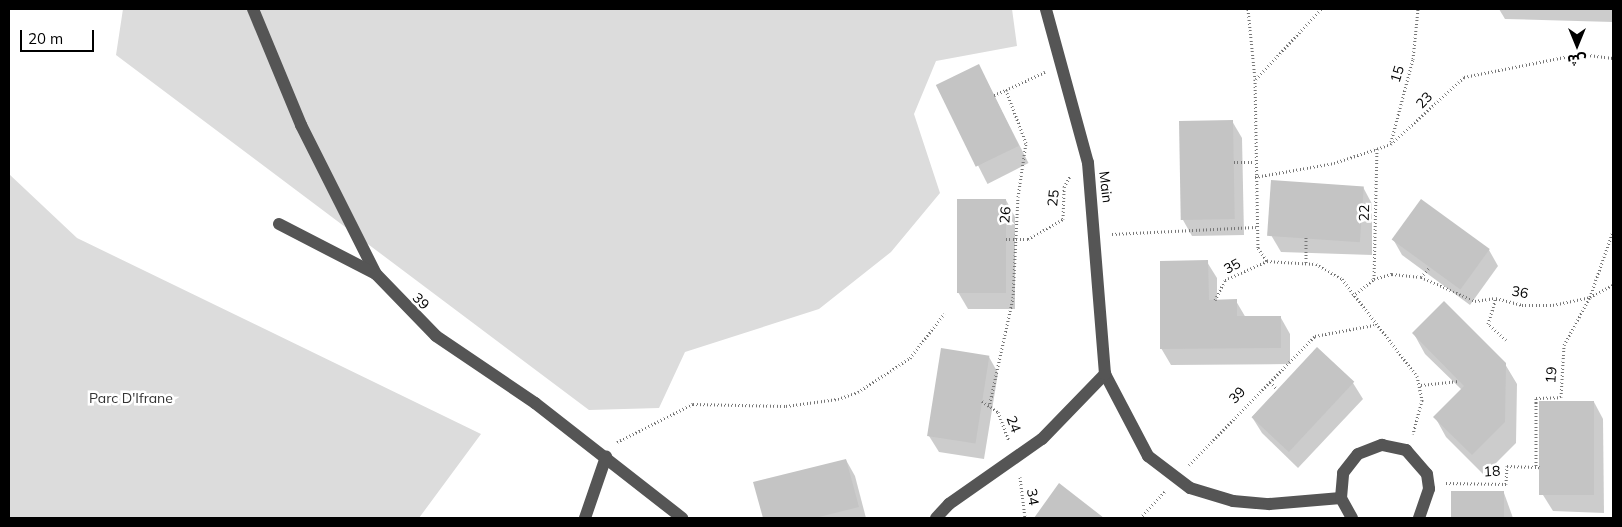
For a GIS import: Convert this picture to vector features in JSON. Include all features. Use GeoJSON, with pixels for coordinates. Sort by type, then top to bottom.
{"type":"FeatureCollection","features":[{"type":"Feature","properties":{"kind":"lane","name":"39"},"geometry":{"type":"LineString","coordinates":[[253,9],[301,125],[376,274],[436,336],[535,403],[589,449],[606,457],[682,518]]}},
{"type":"Feature","properties":{"kind":"lane","name":"Main"},"geometry":{"type":"LineString","coordinates":[[1046,9],[1063,64],[1089,173],[1096,235],[1105,374],[1148,456],[1175,480],[1212,497],[1270,504],[1341,498]]}},
{"type":"Feature","properties":{"kind":"lane"},"geometry":{"type":"LineString","coordinates":[[279,224],[376,274]]}},
{"type":"Feature","properties":{"kind":"lane"},"geometry":{"type":"LineString","coordinates":[[936,518],[949,504],[1027,452],[1105,374]]}},
{"type":"Feature","properties":{"kind":"lane"},"geometry":{"type":"LineString","coordinates":[[1352,518],[1341,498],[1343,473],[1358,454],[1382,445],[1406,450],[1418,460],[1428,482],[1426,505],[1418,518]]}},
{"type":"Feature","properties":{"kind":"lane"},"geometry":{"type":"LineString","coordinates":[[585,518],[606,457]]}},
{"type":"Feature","properties":{"kind":"path"},"geometry":{"type":"LineString","coordinates":[[1248,9],[1255,79],[1255,177],[1258,248],[1267,261],[1306,264],[1342,280],[1374,325],[1408,363],[1421,385],[1419,417],[1406,450]]}},
{"type":"Feature","properties":{"kind":"path"},"geometry":{"type":"LineString","coordinates":[[1255,79],[1321,9]]}},
{"type":"Feature","properties":{"kind":"path","name":"15"},"geometry":{"type":"LineString","coordinates":[[1391,144],[1413,60],[1418,9]]}},
{"type":"Feature","properties":{"kind":"path","name":"23"},"geometry":{"type":"LineString","coordinates":[[1391,144],[1464,77],[1580,54],[1613,58]]}},
{"type":"Feature","properties":{"kind":"path"},"geometry":{"type":"LineString","coordinates":[[994,95],[1063,64]]}},
{"type":"Feature","properties":{"kind":"path","name":"26"},"geometry":{"type":"LineString","coordinates":[[989,407],[1013,298],[1015,241],[1026,143],[1006,90]]}},
{"type":"Feature","properties":{"kind":"path"},"geometry":{"type":"LineString","coordinates":[[1255,177],[1334,163],[1377,147],[1391,144]]}},
{"type":"Feature","properties":{"kind":"path","name":"22"},"geometry":{"type":"LineString","coordinates":[[1374,279],[1377,147]]}},
{"type":"Feature","properties":{"kind":"path"},"geometry":{"type":"LineString","coordinates":[[1234,162],[1255,162]]}},
{"type":"Feature","properties":{"kind":"path","name":"25"},"geometry":{"type":"LineString","coordinates":[[1015,241],[1063,219],[1064,188],[1070,176],[1089,173]]}},
{"type":"Feature","properties":{"kind":"path"},"geometry":{"type":"LineString","coordinates":[[1096,235],[1256,227]]}},
{"type":"Feature","properties":{"kind":"path"},"geometry":{"type":"LineString","coordinates":[[1590,297],[1613,231]]}},
{"type":"Feature","properties":{"kind":"path"},"geometry":{"type":"LineString","coordinates":[[1306,237],[1306,264]]}},
{"type":"Feature","properties":{"kind":"path"},"geometry":{"type":"LineString","coordinates":[[1006,239],[1015,241]]}},
{"type":"Feature","properties":{"kind":"path","name":"35"},"geometry":{"type":"LineString","coordinates":[[1215,300],[1225,280],[1267,261]]}},
{"type":"Feature","properties":{"kind":"path"},"geometry":{"type":"LineString","coordinates":[[1421,277],[1430,267]]}},
{"type":"Feature","properties":{"kind":"path"},"geometry":{"type":"LineString","coordinates":[[1353,296],[1374,279],[1392,274],[1421,277],[1475,301],[1496,298]]}},
{"type":"Feature","properties":{"kind":"path","name":"36"},"geometry":{"type":"LineString","coordinates":[[1506,340],[1488,324],[1496,298],[1522,305],[1553,305],[1590,297],[1613,285]]}},
{"type":"Feature","properties":{"kind":"path","name":"19"},"geometry":{"type":"LineString","coordinates":[[1536,466],[1536,398],[1561,397],[1564,345],[1590,297]]}},
{"type":"Feature","properties":{"kind":"path"},"geometry":{"type":"LineString","coordinates":[[606,457],[613,444],[693,404],[786,406],[838,399],[858,392],[910,358],[944,314]]}},
{"type":"Feature","properties":{"kind":"path","name":"39"},"geometry":{"type":"LineString","coordinates":[[1140,518],[1315,336],[1374,325]]}},
{"type":"Feature","properties":{"kind":"path"},"geometry":{"type":"LineString","coordinates":[[1421,385],[1459,380]]}},
{"type":"Feature","properties":{"kind":"path"},"geometry":{"type":"LineString","coordinates":[[1270,382],[1277,389]]}},
{"type":"Feature","properties":{"kind":"path","name":"24"},"geometry":{"type":"LineString","coordinates":[[982,401],[998,412],[1010,444],[1027,452]]}},
{"type":"Feature","properties":{"kind":"path","name":"34"},"geometry":{"type":"LineString","coordinates":[[1025,518],[1019,481],[1027,452]]}},
{"type":"Feature","properties":{"kind":"path","name":"18"},"geometry":{"type":"LineString","coordinates":[[1428,482],[1506,484],[1507,466],[1541,467]]}},
{"type":"Feature","properties":{"kind":"green space"},"geometry":{"type":"Polygon","coordinates":[[[123,9],[1012,9],[1017,46],[936,61],[914,114],[940,193],[891,252],[819,309],[685,352],[659,408],[589,410],[116,55],[123,9]]]}},
{"type":"Feature","properties":{"kind":"green space","name":"Parc D'Ifrane"},"geometry":{"type":"Polygon","coordinates":[[[9,174],[77,238],[481,434],[419,518],[9,518],[9,174]]]}},
{"type":"Feature","properties":{"kind":"building"},"geometry":{"type":"Polygon","coordinates":[[[979,64],[1019,146],[976,167],[936,85],[979,64]]]}},
{"type":"Feature","properties":{"kind":"building"},"geometry":{"type":"Polygon","coordinates":[[[1233,120],[1235,219],[1181,220],[1179,121],[1233,120]]]}},
{"type":"Feature","properties":{"kind":"building"},"geometry":{"type":"Polygon","coordinates":[[[1271,180],[1364,186],[1360,242],[1267,236],[1271,180]]]}},
{"type":"Feature","properties":{"kind":"building"},"geometry":{"type":"Polygon","coordinates":[[[957,199],[1006,199],[1006,293],[957,293],[957,199]]]}},
{"type":"Feature","properties":{"kind":"building"},"geometry":{"type":"Polygon","coordinates":[[[1421,199],[1490,249],[1460,289],[1392,239],[1421,199]]]}},
{"type":"Feature","properties":{"kind":"building"},"geometry":{"type":"Polygon","coordinates":[[[1208,260],[1209,300],[1237,299],[1237,316],[1281,316],[1281,348],[1160,349],[1160,261],[1208,260]]]}},
{"type":"Feature","properties":{"kind":"building"},"geometry":{"type":"Polygon","coordinates":[[[1444,301],[1506,363],[1505,422],[1472,455],[1433,417],[1464,386],[1412,333],[1444,301]]]}},
{"type":"Feature","properties":{"kind":"building"},"geometry":{"type":"Polygon","coordinates":[[[1317,347],[1354,382],[1289,452],[1252,417],[1317,347]]]}},
{"type":"Feature","properties":{"kind":"building"},"geometry":{"type":"Polygon","coordinates":[[[941,348],[989,356],[975,444],[927,436],[941,348]]]}},
{"type":"Feature","properties":{"kind":"building"},"geometry":{"type":"Polygon","coordinates":[[[1539,401],[1594,401],[1594,495],[1539,495],[1539,401]]]}},
{"type":"Feature","properties":{"kind":"building"},"geometry":{"type":"Polygon","coordinates":[[[846,459],[859,507],[815,518],[763,518],[753,482],[846,459]]]}},
{"type":"Feature","properties":{"kind":"building"},"geometry":{"type":"Polygon","coordinates":[[[1059,483],[1104,518],[1034,518],[1059,483]]]}},
{"type":"Feature","properties":{"kind":"building"},"geometry":{"type":"Polygon","coordinates":[[[1451,491],[1504,491],[1504,518],[1451,518],[1451,491]]]}}]}
